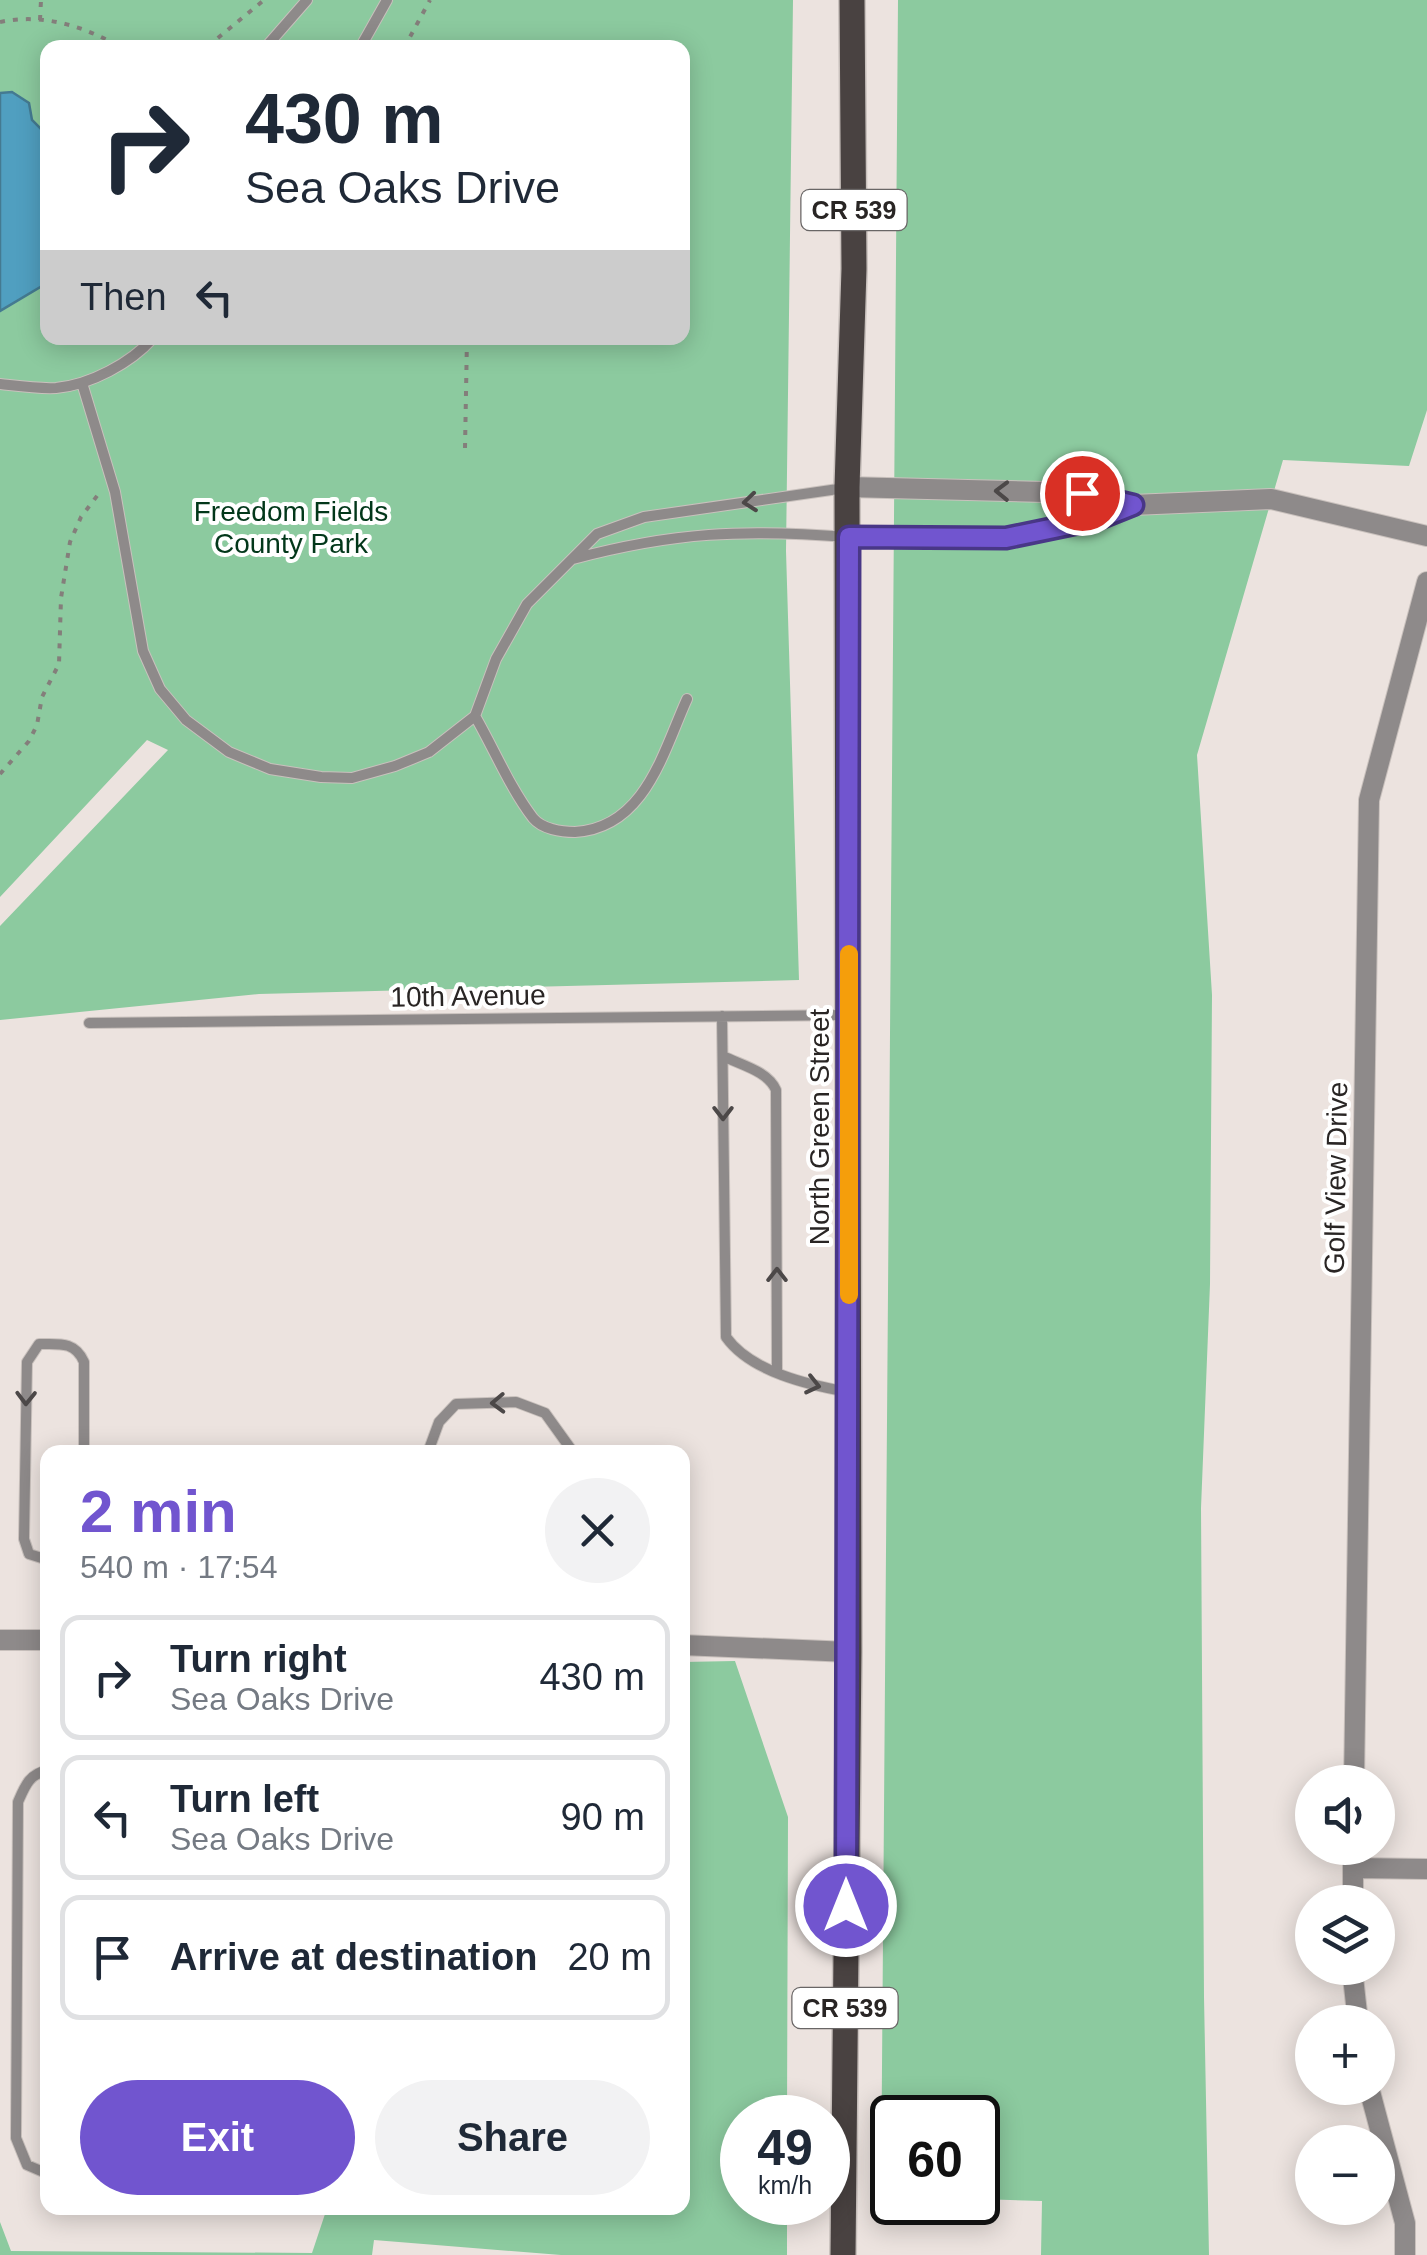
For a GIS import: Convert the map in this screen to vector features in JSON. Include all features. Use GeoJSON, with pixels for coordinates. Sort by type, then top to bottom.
{"type":"FeatureCollection","features":[{"type":"Feature","properties":{"kind":"main road","name":"North Green Street"},"geometry":{"type":"LineString","coordinates":[[843,2255],[849,1652],[847,487],[854,270],[852,0]]}},
{"type":"Feature","properties":{"kind":"street"},"geometry":{"type":"LineString","coordinates":[[847,487],[1082,493],[1133,505],[1271,498],[1427,536]]}},
{"type":"Feature","properties":{"kind":"street"},"geometry":{"type":"LineString","coordinates":[[849,537],[1006,538],[1098,519],[1133,505]]}},
{"type":"Feature","properties":{"kind":"street","name":"Golf View Drive"},"geometry":{"type":"LineString","coordinates":[[1354,1765],[1369,800],[1427,582]]}},
{"type":"Feature","properties":{"kind":"street"},"geometry":{"type":"LineString","coordinates":[[0,1640],[40,1640]]}},
{"type":"Feature","properties":{"kind":"street"},"geometry":{"type":"LineString","coordinates":[[690,1642],[849,1652]]}},
{"type":"Feature","properties":{"kind":"street"},"geometry":{"type":"LineString","coordinates":[[1395,1864],[1427,1869]]}},
{"type":"Feature","properties":{"kind":"street"},"geometry":{"type":"LineString","coordinates":[[1374,2105],[1405,2223],[1404,2255]]}},
{"type":"Feature","properties":{"kind":"lane"},"geometry":{"type":"LineString","coordinates":[[271,40],[307,0]]}},
{"type":"Feature","properties":{"kind":"lane"},"geometry":{"type":"LineString","coordinates":[[364,40],[387,0]]}},
{"type":"Feature","properties":{"kind":"lane"},"geometry":{"type":"LineString","coordinates":[[0,384],[55,388],[82,383],[138,354],[146,345]]}},
{"type":"Feature","properties":{"kind":"lane"},"geometry":{"type":"LineString","coordinates":[[82,383],[112,481],[143,651],[160,690],[186,720],[228,752],[270,769],[352,778],[428,752],[476,716],[496,659],[527,604],[597,534],[644,517],[847,487]]}},
{"type":"Feature","properties":{"kind":"lane"},"geometry":{"type":"LineString","coordinates":[[572,559],[626,544],[686,534],[733,531],[849,537]]}},
{"type":"Feature","properties":{"kind":"lane"},"geometry":{"type":"LineString","coordinates":[[476,716],[535,822],[560,832],[589,831],[620,818],[644,794],[687,698]]}},
{"type":"Feature","properties":{"kind":"lane","name":"10th Avenue"},"geometry":{"type":"LineString","coordinates":[[89,1023],[848,1015]]}},
{"type":"Feature","properties":{"kind":"lane"},"geometry":{"type":"LineString","coordinates":[[722,1016],[726,1337],[734,1348],[777,1372],[810,1385],[849,1392]]}},
{"type":"Feature","properties":{"kind":"lane"},"geometry":{"type":"LineString","coordinates":[[723,1056],[765,1076],[776,1090],[777,1372]]}},
{"type":"Feature","properties":{"kind":"lane"},"geometry":{"type":"LineString","coordinates":[[40,1557],[29,1554],[24,1539],[27,1362],[39,1344],[70,1344],[84,1362],[84,1445]]}},
{"type":"Feature","properties":{"kind":"lane"},"geometry":{"type":"LineString","coordinates":[[431,1445],[439,1422],[456,1404],[516,1402],[544,1414],[568,1445]]}},
{"type":"Feature","properties":{"kind":"lane"},"geometry":{"type":"LineString","coordinates":[[40,1771],[26,1783],[18,1802],[16,2138],[27,2165],[40,2171]]}},
{"type":"Feature","properties":{"kind":"path"},"geometry":{"type":"LineString","coordinates":[[40,20],[41,0]]}},
{"type":"Feature","properties":{"kind":"path"},"geometry":{"type":"LineString","coordinates":[[215,40],[264,0]]}},
{"type":"Feature","properties":{"kind":"path"},"geometry":{"type":"LineString","coordinates":[[408,40],[430,0]]}},
{"type":"Feature","properties":{"kind":"path"},"geometry":{"type":"LineString","coordinates":[[0,22],[40,20],[78,26],[106,40]]}},
{"type":"Feature","properties":{"kind":"path"},"geometry":{"type":"LineString","coordinates":[[466,345],[466,448]]}},
{"type":"Feature","properties":{"kind":"path"},"geometry":{"type":"LineString","coordinates":[[0,774],[29,741],[42,697],[59,664],[61,598],[70,542],[90,503],[112,481]]}},
{"type":"Feature","properties":{"kind":"green space","name":"Freedom Fields County Park"},"geometry":{"type":"Polygon","coordinates":[[[0,0],[793,0],[786,551],[799,980],[259,994],[0,1020],[0,926],[168,750],[147,740],[0,897],[0,0]]]}},
{"type":"Feature","properties":{"kind":"green space"},"geometry":{"type":"Polygon","coordinates":[[[898,0],[1427,0],[1427,410],[1409,466],[1283,460],[1197,755],[1212,995],[1210,1284],[1201,1508],[1209,2255],[1041,2255],[1042,2201],[1000,2200],[1000,2095],[882,2095],[898,0]]]}},
{"type":"Feature","properties":{"kind":"green space"},"geometry":{"type":"Polygon","coordinates":[[[735,1661],[788,1817],[787,2095],[720,2095],[720,2225],[787,2225],[787,2255],[561,2255],[374,2240],[372,2255],[0,2255],[0,2222],[11,2251],[312,2253],[325,2215],[690,2215],[690,1662],[735,1661]]]}},
{"type":"Feature","properties":{"kind":"water"},"geometry":{"type":"Polygon","coordinates":[[[12,92],[29,103],[32,120],[40,128],[40,287],[0,311],[0,93],[12,92]]]}},
{"type":"Feature","properties":{"kind":"slow traffic"},"geometry":{"type":"LineString","coordinates":[[849,954],[849,1295]]}},
{"type":"Feature","properties":{"kind":"route"},"geometry":{"type":"LineString","coordinates":[[846,1906],[849,537],[1006,538],[1098,519],[1133,505],[1082,493]]}}]}
